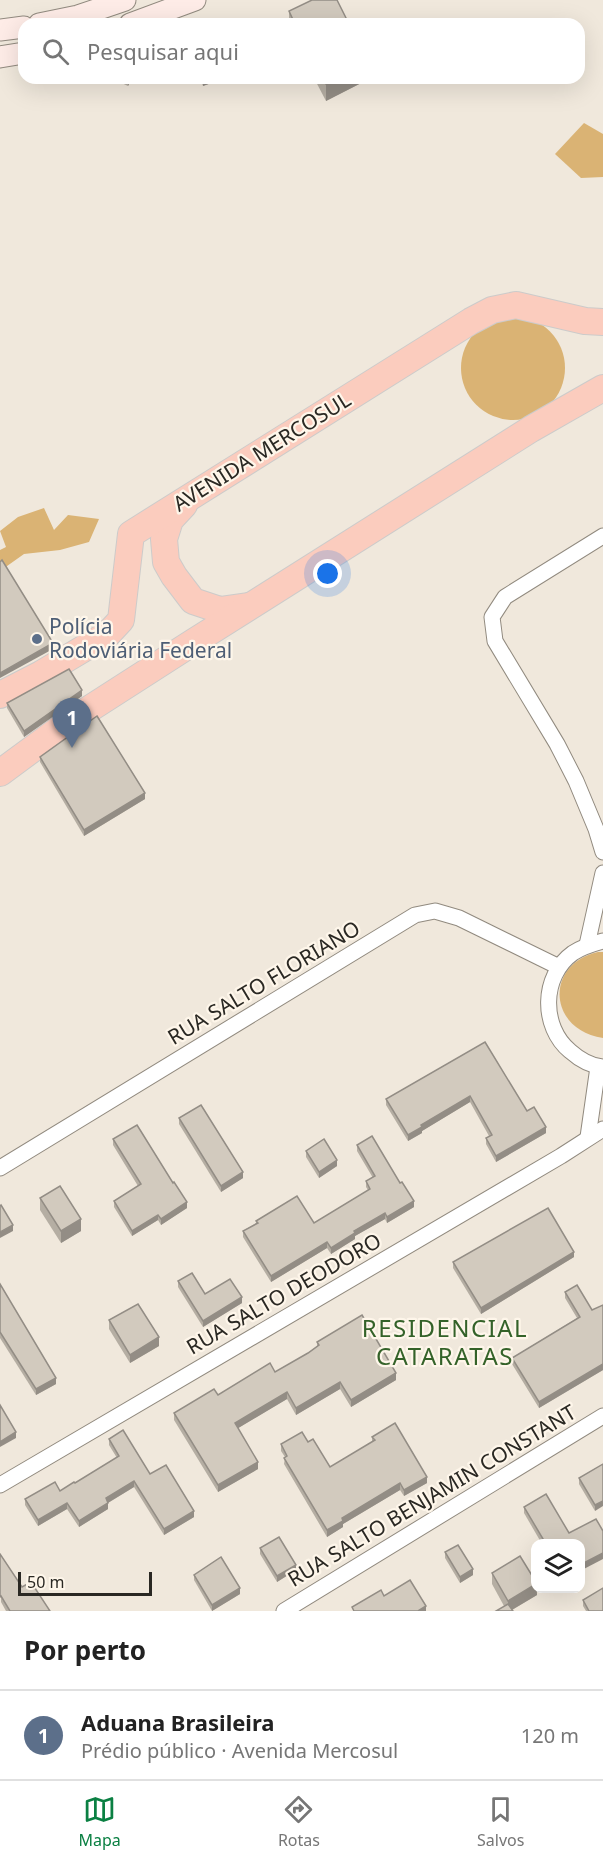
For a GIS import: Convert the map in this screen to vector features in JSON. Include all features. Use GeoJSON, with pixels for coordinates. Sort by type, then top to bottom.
{"type":"FeatureCollection","features":[{"type":"Feature","properties":{"kind":"highway","name":"AVENIDA MERCOSUL"},"geometry":{"type":"LineString","coordinates":[[0,695],[41,674],[108,634],[120,620],[131,534],[471,321],[492,310],[516,305],[585,321],[603,322]]}},
{"type":"Feature","properties":{"kind":"highway"},"geometry":{"type":"LineString","coordinates":[[0,773],[69,722],[251,605],[531,429],[603,388]]}},
{"type":"Feature","properties":{"kind":"highway"},"geometry":{"type":"LineString","coordinates":[[192,496],[170,520],[164,538],[166,562],[193,601],[220,610],[251,605]]}},
{"type":"Feature","properties":{"kind":"main road"},"geometry":{"type":"LineString","coordinates":[[68,18],[125,0]]}},
{"type":"Feature","properties":{"kind":"main road"},"geometry":{"type":"LineString","coordinates":[[146,18],[190,1]]}},
{"type":"Feature","properties":{"kind":"main road"},"geometry":{"type":"LineString","coordinates":[[0,30],[18,28]]}},
{"type":"Feature","properties":{"kind":"main road"},"geometry":{"type":"LineString","coordinates":[[0,57],[18,54]]}},
{"type":"Feature","properties":{"kind":"street"},"geometry":{"type":"LineString","coordinates":[[603,536],[505,597],[492,617],[495,641],[576,781],[597,829],[603,852]]}},
{"type":"Feature","properties":{"kind":"street"},"geometry":{"type":"LineString","coordinates":[[587,945],[603,873]]}},
{"type":"Feature","properties":{"kind":"street","name":"RUA SALTO FLORIANO"},"geometry":{"type":"LineString","coordinates":[[0,1168],[415,915],[435,911],[459,918],[559,967]]}},
{"type":"Feature","properties":{"kind":"street"},"geometry":{"type":"LineString","coordinates":[[588,1137],[601,1067],[579,1059],[563,1045],[552,1027],[548,1007],[550,986],[559,967],[572,954],[587,945],[603,941]]}},
{"type":"Feature","properties":{"kind":"street","name":"RUA SALTO DEODORO"},"geometry":{"type":"LineString","coordinates":[[0,1485],[561,1156],[603,1129]]}},
{"type":"Feature","properties":{"kind":"street","name":"RUA SALTO BENJAMIN CONSTANT"},"geometry":{"type":"LineString","coordinates":[[284,1611],[603,1416]]}},
{"type":"Feature","properties":{"kind":"shaded area"},"geometry":{"type":"Polygon","coordinates":[[[584,123],[603,134],[603,177],[581,178],[555,154],[584,123]]]}},
{"type":"Feature","properties":{"kind":"shaded area"},"geometry":{"type":"Polygon","coordinates":[[[513,316],[533,320],[550,331],[561,348],[565,368],[561,388],[550,405],[533,416],[513,420],[493,416],[476,405],[465,388],[461,368],[465,348],[476,331],[493,320],[513,316]]]}},
{"type":"Feature","properties":{"kind":"shaded area"},"geometry":{"type":"Polygon","coordinates":[[[44,508],[54,530],[68,515],[99,519],[89,542],[60,550],[24,554],[0,571],[0,550],[6,547],[0,531],[18,517],[44,508]]]}},
{"type":"Feature","properties":{"kind":"shaded area"},"geometry":{"type":"Polygon","coordinates":[[[603,952],[603,1038],[585,1032],[571,1023],[563,1010],[560,996],[561,982],[568,969],[580,959],[603,952]]]}},
{"type":"Feature","properties":{"kind":"building"},"geometry":{"type":"Polygon","coordinates":[[[312,0],[337,0],[346,18],[292,18],[289,11],[312,0]]]}},
{"type":"Feature","properties":{"kind":"building"},"geometry":{"type":"Polygon","coordinates":[[[2,560],[53,643],[0,673],[0,562],[2,560]]]}},
{"type":"Feature","properties":{"kind":"building"},"geometry":{"type":"Polygon","coordinates":[[[69,669],[82,690],[24,731],[7,703],[69,669]]]}},
{"type":"Feature","properties":{"kind":"building"},"geometry":{"type":"Polygon","coordinates":[[[97,716],[145,793],[84,830],[40,757],[97,716]]]}},
{"type":"Feature","properties":{"kind":"building"},"geometry":{"type":"Polygon","coordinates":[[[485,1042],[527,1111],[534,1107],[546,1127],[496,1156],[486,1138],[492,1135],[470,1096],[408,1135],[386,1099],[485,1042]]]}},
{"type":"Feature","properties":{"kind":"building"},"geometry":{"type":"Polygon","coordinates":[[[201,1105],[243,1172],[221,1186],[179,1118],[201,1105]]]}},
{"type":"Feature","properties":{"kind":"building"},"geometry":{"type":"Polygon","coordinates":[[[137,1125],[187,1202],[161,1219],[158,1215],[132,1231],[114,1201],[141,1184],[113,1139],[137,1125]]]}},
{"type":"Feature","properties":{"kind":"building"},"geometry":{"type":"Polygon","coordinates":[[[372,1136],[400,1183],[402,1182],[414,1201],[387,1217],[385,1213],[331,1248],[327,1242],[271,1276],[243,1231],[297,1196],[314,1223],[370,1189],[366,1181],[375,1176],[357,1145],[372,1136]]]}},
{"type":"Feature","properties":{"kind":"building"},"geometry":{"type":"Polygon","coordinates":[[[324,1139],[337,1160],[319,1172],[306,1151],[324,1139]]]}},
{"type":"Feature","properties":{"kind":"building"},"geometry":{"type":"Polygon","coordinates":[[[60,1186],[81,1219],[61,1231],[40,1198],[60,1186]]]}},
{"type":"Feature","properties":{"kind":"building"},"geometry":{"type":"Polygon","coordinates":[[[0,1206],[13,1225],[0,1232],[0,1206]]]}},
{"type":"Feature","properties":{"kind":"building"},"geometry":{"type":"Polygon","coordinates":[[[548,1208],[574,1252],[481,1308],[453,1262],[548,1208]]]}},
{"type":"Feature","properties":{"kind":"building"},"geometry":{"type":"Polygon","coordinates":[[[192,1273],[205,1294],[230,1279],[242,1297],[203,1321],[178,1281],[192,1273]]]}},
{"type":"Feature","properties":{"kind":"building"},"geometry":{"type":"Polygon","coordinates":[[[0,1284],[56,1378],[36,1389],[0,1332],[0,1284]]]}},
{"type":"Feature","properties":{"kind":"building"},"geometry":{"type":"Polygon","coordinates":[[[577,1285],[592,1310],[603,1305],[603,1364],[539,1402],[512,1358],[580,1317],[565,1292],[577,1285]]]}},
{"type":"Feature","properties":{"kind":"building"},"geometry":{"type":"Polygon","coordinates":[[[138,1304],[159,1337],[130,1355],[109,1320],[138,1304]]]}},
{"type":"Feature","properties":{"kind":"building"},"geometry":{"type":"Polygon","coordinates":[[[362,1315],[396,1373],[351,1400],[340,1382],[296,1408],[287,1392],[235,1423],[258,1462],[218,1485],[174,1413],[214,1389],[218,1395],[270,1363],[275,1372],[308,1353],[319,1345],[317,1342],[362,1315]]]}},
{"type":"Feature","properties":{"kind":"building"},"geometry":{"type":"Polygon","coordinates":[[[0,1405],[16,1432],[0,1442],[0,1405]]]}},
{"type":"Feature","properties":{"kind":"building"},"geometry":{"type":"Polygon","coordinates":[[[395,1423],[427,1477],[404,1490],[400,1483],[342,1518],[343,1521],[327,1530],[284,1458],[287,1456],[281,1444],[302,1432],[308,1442],[313,1439],[330,1467],[375,1440],[372,1437],[395,1423]]]}},
{"type":"Feature","properties":{"kind":"building"},"geometry":{"type":"Polygon","coordinates":[[[123,1430],[150,1474],[166,1465],[194,1511],[164,1529],[134,1481],[106,1498],[108,1503],[79,1521],[67,1503],[38,1520],[25,1499],[55,1482],[60,1491],[119,1456],[109,1439],[123,1430]]]}},
{"type":"Feature","properties":{"kind":"building"},"geometry":{"type":"Polygon","coordinates":[[[603,1464],[603,1501],[595,1505],[579,1478],[603,1464]]]}},
{"type":"Feature","properties":{"kind":"building"},"geometry":{"type":"Polygon","coordinates":[[[546,1494],[569,1533],[596,1519],[603,1531],[603,1553],[585,1562],[585,1539],[543,1539],[524,1507],[546,1494]]]}},
{"type":"Feature","properties":{"kind":"building"},"geometry":{"type":"Polygon","coordinates":[[[279,1537],[296,1565],[277,1576],[260,1548],[279,1537]]]}},
{"type":"Feature","properties":{"kind":"building"},"geometry":{"type":"Polygon","coordinates":[[[458,1545],[473,1569],[460,1577],[445,1552],[458,1545]]]}},
{"type":"Feature","properties":{"kind":"building"},"geometry":{"type":"Polygon","coordinates":[[[0,1554],[22,1587],[31,1582],[50,1611],[10,1611],[0,1597],[0,1554]]]}},
{"type":"Feature","properties":{"kind":"building"},"geometry":{"type":"Polygon","coordinates":[[[520,1556],[531,1574],[531,1587],[508,1601],[492,1573],[520,1556]]]}},
{"type":"Feature","properties":{"kind":"building"},"geometry":{"type":"Polygon","coordinates":[[[221,1557],[240,1588],[212,1605],[194,1575],[221,1557]]]}},
{"type":"Feature","properties":{"kind":"building"},"geometry":{"type":"Polygon","coordinates":[[[410,1580],[426,1606],[418,1611],[354,1611],[352,1607],[381,1590],[384,1596],[410,1580]]]}},
{"type":"Feature","properties":{"kind":"building"},"geometry":{"type":"Polygon","coordinates":[[[603,1588],[603,1611],[589,1611],[583,1600],[603,1588]]]}},
{"type":"Feature","properties":{"kind":"building"},"geometry":{"type":"Polygon","coordinates":[[[508,1604],[513,1611],[496,1611],[508,1604]]]}},
{"type":"Feature","properties":{"kind":"place","name":"Polícia Rodoviária Federal"},"geometry":{"type":"Point","coordinates":[37,639]}},
{"type":"Feature","properties":{"kind":"place","name":"Aduana Brasileira"},"geometry":{"type":"Point","coordinates":[72,748]}},
{"type":"Feature","properties":{"kind":"district","name":"RESIDENCIAL CATARATAS"},"geometry":{"type":"Point","coordinates":[445,1343]}}]}
